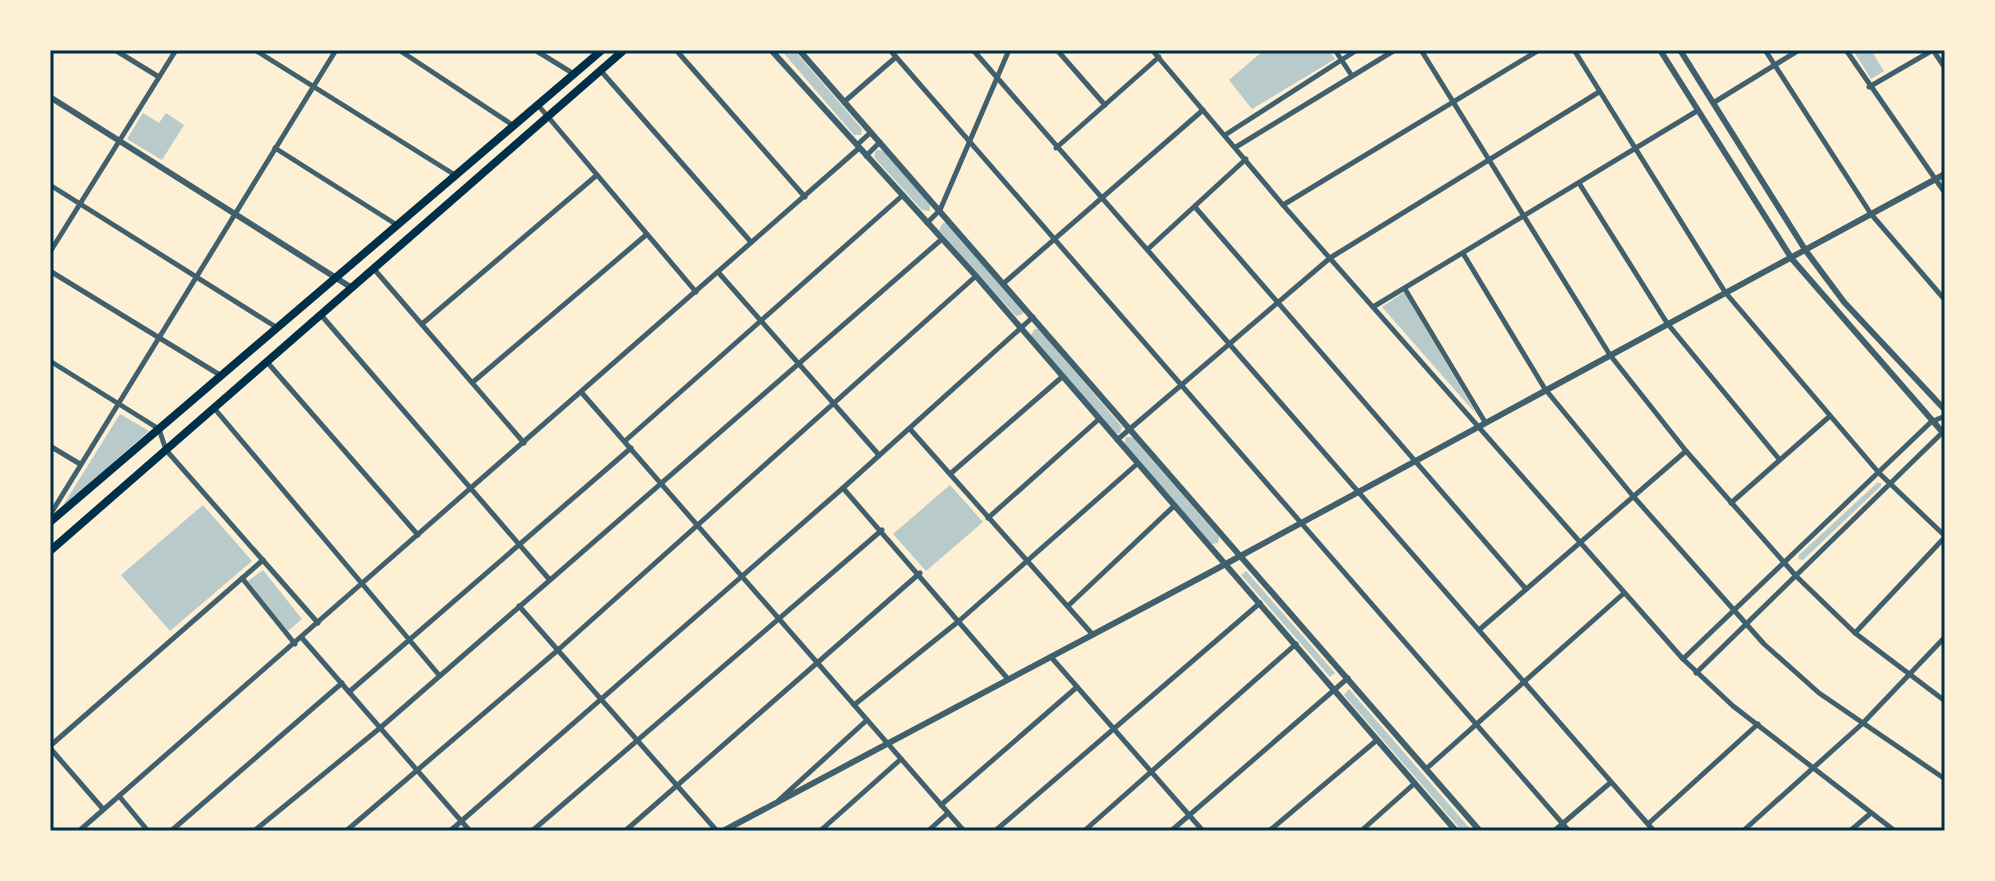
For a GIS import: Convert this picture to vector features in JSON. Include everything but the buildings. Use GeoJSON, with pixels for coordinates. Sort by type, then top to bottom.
{"type":"FeatureCollection","features":[{"type":"Feature","properties":{"kind":"main road"},"geometry":{"type":"LineString","coordinates":[[50,522],[602,50]]}},
{"type":"Feature","properties":{"kind":"main road"},"geometry":{"type":"LineString","coordinates":[[50,551],[624,50]]}},
{"type":"Feature","properties":{"kind":"street"},"geometry":{"type":"LineString","coordinates":[[115,50],[159,77]]}},
{"type":"Feature","properties":{"kind":"street"},"geometry":{"type":"LineString","coordinates":[[50,252],[176,50]]}},
{"type":"Feature","properties":{"kind":"street"},"geometry":{"type":"LineString","coordinates":[[255,50],[455,175]]}},
{"type":"Feature","properties":{"kind":"street"},"geometry":{"type":"LineString","coordinates":[[50,515],[156,338],[336,50]]}},
{"type":"Feature","properties":{"kind":"street"},"geometry":{"type":"LineString","coordinates":[[399,50],[514,126]]}},
{"type":"Feature","properties":{"kind":"street"},"geometry":{"type":"LineString","coordinates":[[535,50],[574,74]]}},
{"type":"Feature","properties":{"kind":"street"},"geometry":{"type":"LineString","coordinates":[[676,50],[805,197]]}},
{"type":"Feature","properties":{"kind":"street"},"geometry":{"type":"LineString","coordinates":[[771,50],[976,276],[1456,831]]}},
{"type":"Feature","properties":{"kind":"street"},"geometry":{"type":"LineString","coordinates":[[799,50],[1480,831]]}},
{"type":"Feature","properties":{"kind":"street"},"geometry":{"type":"LineString","coordinates":[[890,50],[1569,831]]}},
{"type":"Feature","properties":{"kind":"street"},"geometry":{"type":"LineString","coordinates":[[973,50],[1654,831]]}},
{"type":"Feature","properties":{"kind":"street"},"geometry":{"type":"LineString","coordinates":[[927,223],[940,210],[1009,50]]}},
{"type":"Feature","properties":{"kind":"street"},"geometry":{"type":"LineString","coordinates":[[1057,50],[1105,105]]}},
{"type":"Feature","properties":{"kind":"street"},"geometry":{"type":"LineString","coordinates":[[1152,50],[1283,205],[1481,424],[1623,594],[1696,673],[1895,831]]}},
{"type":"Feature","properties":{"kind":"street"},"geometry":{"type":"LineString","coordinates":[[1335,50],[1352,76]]}},
{"type":"Feature","properties":{"kind":"street"},"geometry":{"type":"LineString","coordinates":[[1225,135],[1357,50]]}},
{"type":"Feature","properties":{"kind":"street"},"geometry":{"type":"LineString","coordinates":[[1236,147],[1395,50]]}},
{"type":"Feature","properties":{"kind":"street"},"geometry":{"type":"LineString","coordinates":[[1421,50],[1610,355],[1686,451],[1796,576],[1855,633],[1945,701]]}},
{"type":"Feature","properties":{"kind":"street"},"geometry":{"type":"LineString","coordinates":[[1283,205],[1539,50]]}},
{"type":"Feature","properties":{"kind":"street"},"geometry":{"type":"LineString","coordinates":[[1574,50],[1725,292],[1879,473],[1945,536],[1855,633]]}},
{"type":"Feature","properties":{"kind":"street"},"geometry":{"type":"LineString","coordinates":[[1660,50],[1792,259],[1931,422],[1945,433],[1696,673]]}},
{"type":"Feature","properties":{"kind":"street"},"geometry":{"type":"LineString","coordinates":[[1680,50],[1806,251],[1844,302],[1945,413],[1931,422],[1683,659]]}},
{"type":"Feature","properties":{"kind":"street"},"geometry":{"type":"LineString","coordinates":[[1765,50],[1871,214],[1945,300]]}},
{"type":"Feature","properties":{"kind":"street"},"geometry":{"type":"LineString","coordinates":[[1713,103],[1799,50]]}},
{"type":"Feature","properties":{"kind":"street"},"geometry":{"type":"LineString","coordinates":[[1846,50],[1945,193]]}},
{"type":"Feature","properties":{"kind":"street"},"geometry":{"type":"LineString","coordinates":[[1869,87],[1933,50],[1945,68]]}},
{"type":"Feature","properties":{"kind":"street"},"geometry":{"type":"LineString","coordinates":[[844,102],[896,57]]}},
{"type":"Feature","properties":{"kind":"street"},"geometry":{"type":"LineString","coordinates":[[1056,148],[1159,57]]}},
{"type":"Feature","properties":{"kind":"street"},"geometry":{"type":"LineString","coordinates":[[601,71],[751,242]]}},
{"type":"Feature","properties":{"kind":"street"},"geometry":{"type":"LineString","coordinates":[[1117,440],[1330,258],[1599,92]]}},
{"type":"Feature","properties":{"kind":"street"},"geometry":{"type":"LineString","coordinates":[[50,97],[338,276],[352,288]]}},
{"type":"Feature","properties":{"kind":"street"},"geometry":{"type":"LineString","coordinates":[[538,105],[696,292]]}},
{"type":"Feature","properties":{"kind":"street"},"geometry":{"type":"LineString","coordinates":[[1004,283],[1203,110]]}},
{"type":"Feature","properties":{"kind":"street"},"geometry":{"type":"LineString","coordinates":[[1373,307],[1464,255],[1697,111]]}},
{"type":"Feature","properties":{"kind":"street"},"geometry":{"type":"LineString","coordinates":[[79,831],[805,197],[871,132]]}},
{"type":"Feature","properties":{"kind":"street"},"geometry":{"type":"LineString","coordinates":[[866,157],[880,142]]}},
{"type":"Feature","properties":{"kind":"street"},"geometry":{"type":"LineString","coordinates":[[275,148],[397,225]]}},
{"type":"Feature","properties":{"kind":"street"},"geometry":{"type":"LineString","coordinates":[[1148,249],[1246,159]]}},
{"type":"Feature","properties":{"kind":"street"},"geometry":{"type":"LineString","coordinates":[[519,606],[720,831],[1093,635],[1415,458],[1792,259],[1945,174]]}},
{"type":"Feature","properties":{"kind":"street"},"geometry":{"type":"LineString","coordinates":[[422,324],[597,175]]}},
{"type":"Feature","properties":{"kind":"street"},"geometry":{"type":"LineString","coordinates":[[1579,183],[1667,323],[1779,459]]}},
{"type":"Feature","properties":{"kind":"street"},"geometry":{"type":"LineString","coordinates":[[50,185],[277,328]]}},
{"type":"Feature","properties":{"kind":"street"},"geometry":{"type":"LineString","coordinates":[[624,441],[903,195]]}},
{"type":"Feature","properties":{"kind":"street"},"geometry":{"type":"LineString","coordinates":[[1195,207],[1526,589]]}},
{"type":"Feature","properties":{"kind":"street"},"geometry":{"type":"LineString","coordinates":[[473,382],[646,235]]}},
{"type":"Feature","properties":{"kind":"street"},"geometry":{"type":"LineString","coordinates":[[254,831],[380,728],[942,239]]}},
{"type":"Feature","properties":{"kind":"street"},"geometry":{"type":"LineString","coordinates":[[1464,255],[1545,389],[1733,610],[1781,662],[1862,724],[1945,779]]}},
{"type":"Feature","properties":{"kind":"street"},"geometry":{"type":"LineString","coordinates":[[374,269],[524,443]]}},
{"type":"Feature","properties":{"kind":"street"},"geometry":{"type":"LineString","coordinates":[[50,271],[221,376]]}},
{"type":"Feature","properties":{"kind":"street"},"geometry":{"type":"LineString","coordinates":[[718,272],[879,455]]}},
{"type":"Feature","properties":{"kind":"street"},"geometry":{"type":"LineString","coordinates":[[346,831],[558,650],[976,276]]}},
{"type":"Feature","properties":{"kind":"street"},"geometry":{"type":"LineString","coordinates":[[1405,289],[1481,424]]}},
{"type":"Feature","properties":{"kind":"street"},"geometry":{"type":"LineString","coordinates":[[321,315],[549,579]]}},
{"type":"Feature","properties":{"kind":"street"},"geometry":{"type":"LineString","coordinates":[[450,831],[910,429],[1033,317]]}},
{"type":"Feature","properties":{"kind":"street"},"geometry":{"type":"LineString","coordinates":[[50,361],[159,429],[166,450],[318,623]]}},
{"type":"Feature","properties":{"kind":"street"},"geometry":{"type":"LineString","coordinates":[[267,362],[418,535]]}},
{"type":"Feature","properties":{"kind":"street"},"geometry":{"type":"LineString","coordinates":[[950,474],[1062,377]]}},
{"type":"Feature","properties":{"kind":"street"},"geometry":{"type":"LineString","coordinates":[[582,393],[964,831]]}},
{"type":"Feature","properties":{"kind":"street"},"geometry":{"type":"LineString","coordinates":[[214,408],[439,675]]}},
{"type":"Feature","properties":{"kind":"street"},"geometry":{"type":"LineString","coordinates":[[1731,503],[1830,416]]}},
{"type":"Feature","properties":{"kind":"street"},"geometry":{"type":"LineString","coordinates":[[988,518],[1099,419]]}},
{"type":"Feature","properties":{"kind":"street"},"geometry":{"type":"LineString","coordinates":[[910,429],[1093,635]]}},
{"type":"Feature","properties":{"kind":"street"},"geometry":{"type":"LineString","coordinates":[[50,446],[80,464]]}},
{"type":"Feature","properties":{"kind":"street"},"geometry":{"type":"LineString","coordinates":[[349,692],[631,448]]}},
{"type":"Feature","properties":{"kind":"street"},"geometry":{"type":"LineString","coordinates":[[1479,630],[1686,451]]}},
{"type":"Feature","properties":{"kind":"street"},"geometry":{"type":"LineString","coordinates":[[854,705],[959,621],[1137,464]]}},
{"type":"Feature","properties":{"kind":"street"},"geometry":{"type":"LineString","coordinates":[[843,488],[920,573],[1008,679]]}},
{"type":"Feature","properties":{"kind":"street"},"geometry":{"type":"LineString","coordinates":[[1068,606],[1174,506]]}},
{"type":"Feature","properties":{"kind":"street"},"geometry":{"type":"LineString","coordinates":[[532,831],[882,530]]}},
{"type":"Feature","properties":{"kind":"street"},"geometry":{"type":"LineString","coordinates":[[103,809],[50,747],[263,560]]}},
{"type":"Feature","properties":{"kind":"street"},"geometry":{"type":"LineString","coordinates":[[625,831],[920,573]]}},
{"type":"Feature","properties":{"kind":"street"},"geometry":{"type":"LineString","coordinates":[[242,578],[295,644]]}},
{"type":"Feature","properties":{"kind":"street"},"geometry":{"type":"LineString","coordinates":[[1426,769],[1623,594]]}},
{"type":"Feature","properties":{"kind":"street"},"geometry":{"type":"LineString","coordinates":[[995,831],[1260,603]]}},
{"type":"Feature","properties":{"kind":"street"},"geometry":{"type":"LineString","coordinates":[[1743,831],[1862,724],[1945,637]]}},
{"type":"Feature","properties":{"kind":"street"},"geometry":{"type":"LineString","coordinates":[[302,638],[470,831]]}},
{"type":"Feature","properties":{"kind":"street"},"geometry":{"type":"LineString","coordinates":[[1084,831],[1296,644]]}},
{"type":"Feature","properties":{"kind":"street"},"geometry":{"type":"LineString","coordinates":[[1051,657],[1203,831]]}},
{"type":"Feature","properties":{"kind":"street"},"geometry":{"type":"LineString","coordinates":[[1171,831],[1348,678]]}},
{"type":"Feature","properties":{"kind":"street"},"geometry":{"type":"LineString","coordinates":[[171,831],[342,683]]}},
{"type":"Feature","properties":{"kind":"street"},"geometry":{"type":"LineString","coordinates":[[941,805],[1077,687]]}},
{"type":"Feature","properties":{"kind":"street"},"geometry":{"type":"LineString","coordinates":[[777,801],[867,720]]}},
{"type":"Feature","properties":{"kind":"street"},"geometry":{"type":"LineString","coordinates":[[1648,824],[1758,724]]}},
{"type":"Feature","properties":{"kind":"street"},"geometry":{"type":"LineString","coordinates":[[1269,831],[1377,740]]}},
{"type":"Feature","properties":{"kind":"street"},"geometry":{"type":"LineString","coordinates":[[820,831],[901,759]]}},
{"type":"Feature","properties":{"kind":"street"},"geometry":{"type":"LineString","coordinates":[[1361,831],[1415,783]]}},
{"type":"Feature","properties":{"kind":"street"},"geometry":{"type":"LineString","coordinates":[[1554,831],[1610,783]]}},
{"type":"Feature","properties":{"kind":"street"},"geometry":{"type":"LineString","coordinates":[[119,796],[148,831]]}},
{"type":"Feature","properties":{"kind":"street"},"geometry":{"type":"LineString","coordinates":[[928,831],[948,813]]}},
{"type":"Feature","properties":{"kind":"street"},"geometry":{"type":"LineString","coordinates":[[1850,831],[1871,813]]}},
{"type":"Feature","properties":{"kind":"shaded area"},"geometry":{"type":"Polygon","coordinates":[[[781,50],[794,50],[862,129],[861,135],[854,135],[781,50]]]}},
{"type":"Feature","properties":{"kind":"shaded area"},"geometry":{"type":"Polygon","coordinates":[[[1264,50],[1329,50],[1335,59],[1252,109],[1229,80],[1264,50]]]}},
{"type":"Feature","properties":{"kind":"shaded area"},"geometry":{"type":"Polygon","coordinates":[[[1853,50],[1871,50],[1884,71],[1871,79],[1853,50]]]}},
{"type":"Feature","properties":{"kind":"shaded area"},"geometry":{"type":"Polygon","coordinates":[[[143,113],[159,123],[166,113],[184,125],[162,160],[127,139],[143,113]]]}},
{"type":"Feature","properties":{"kind":"shaded area"},"geometry":{"type":"Polygon","coordinates":[[[876,150],[882,150],[930,204],[930,211],[922,210],[874,157],[876,150]]]}},
{"type":"Feature","properties":{"kind":"shaded area"},"geometry":{"type":"Polygon","coordinates":[[[943,223],[947,223],[1024,310],[1023,314],[1016,316],[939,230],[943,223]]]}},
{"type":"Feature","properties":{"kind":"shaded area"},"geometry":{"type":"Polygon","coordinates":[[[1404,292],[1477,415],[1382,307],[1404,292]]]}},
{"type":"Feature","properties":{"kind":"shaded area"},"geometry":{"type":"Polygon","coordinates":[[[1039,329],[1122,427],[1120,433],[1114,434],[1031,335],[1039,329]]]}},
{"type":"Feature","properties":{"kind":"shaded area"},"geometry":{"type":"Polygon","coordinates":[[[120,414],[149,431],[62,507],[120,414]]]}},
{"type":"Feature","properties":{"kind":"shaded area"},"geometry":{"type":"Polygon","coordinates":[[[1126,437],[1132,437],[1219,537],[1218,543],[1212,544],[1124,444],[1126,437]]]}},
{"type":"Feature","properties":{"kind":"shaded area"},"geometry":{"type":"Polygon","coordinates":[[[1877,483],[1881,486],[1803,560],[1798,559],[1799,555],[1877,483]]]}},
{"type":"Feature","properties":{"kind":"shaded area"},"geometry":{"type":"Polygon","coordinates":[[[950,485],[983,522],[926,571],[893,534],[950,485]]]}},
{"type":"Feature","properties":{"kind":"shaded area"},"geometry":{"type":"Polygon","coordinates":[[[203,505],[252,561],[170,631],[121,575],[203,505]]]}},
{"type":"Feature","properties":{"kind":"shaded area"},"geometry":{"type":"Polygon","coordinates":[[[263,570],[302,619],[288,631],[248,581],[263,570]]]}},
{"type":"Feature","properties":{"kind":"shaded area"},"geometry":{"type":"Polygon","coordinates":[[[1246,571],[1335,673],[1330,677],[1241,575],[1246,571]]]}},
{"type":"Feature","properties":{"kind":"shaded area"},"geometry":{"type":"Polygon","coordinates":[[[1349,689],[1472,831],[1462,831],[1344,695],[1349,689]]]}}]}
